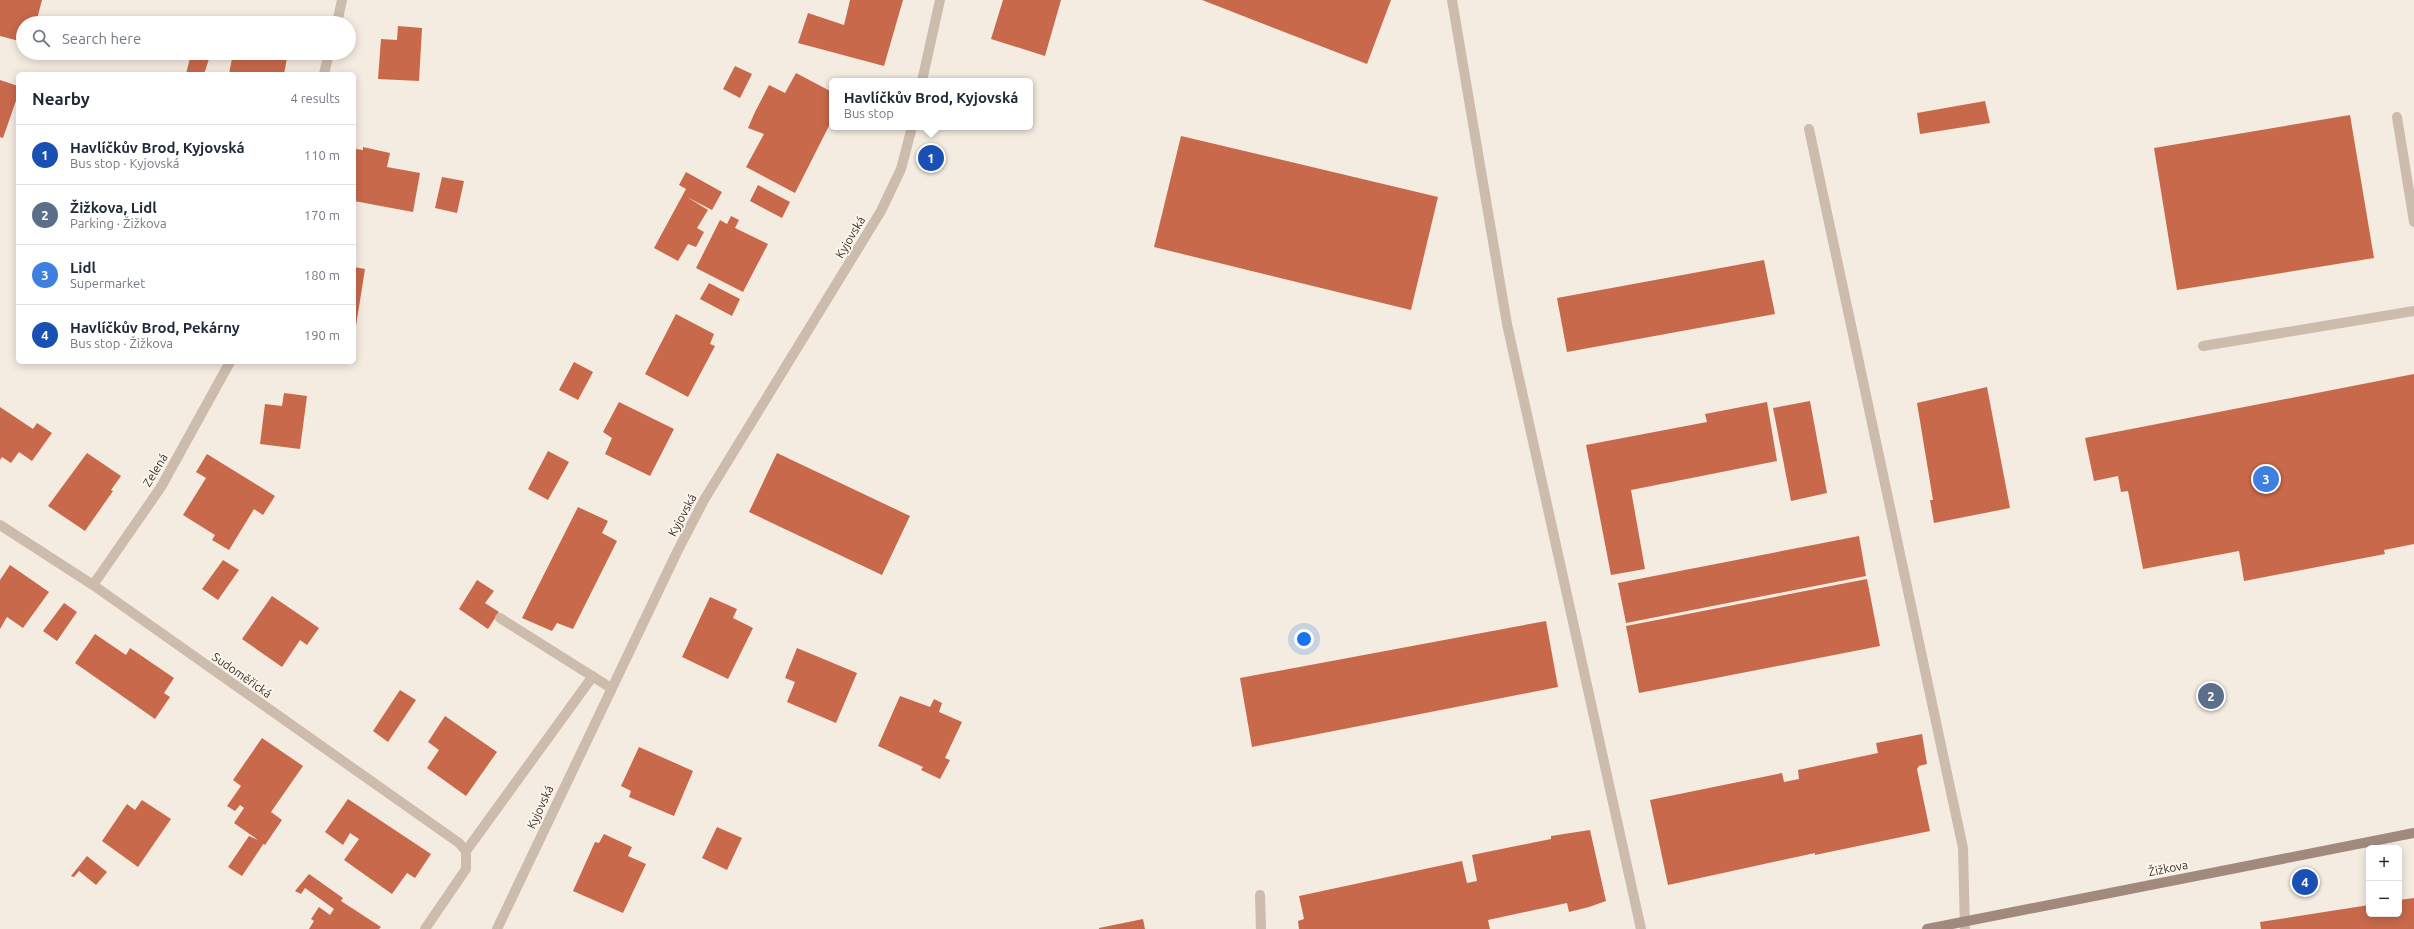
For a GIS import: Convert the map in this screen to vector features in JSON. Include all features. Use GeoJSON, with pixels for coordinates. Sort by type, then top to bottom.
{"type":"FeatureCollection","features":[{"type":"Feature","properties":{"kind":"main road","name":"Žižkova"},"geometry":{"type":"LineString","coordinates":[[1927,929],[1966,925],[2414,833]]}},
{"type":"Feature","properties":{"kind":"street"},"geometry":{"type":"LineString","coordinates":[[339,16],[342,0]]}},
{"type":"Feature","properties":{"kind":"street"},"geometry":{"type":"LineString","coordinates":[[923,78],[940,0]]}},
{"type":"Feature","properties":{"kind":"street"},"geometry":{"type":"LineString","coordinates":[[1452,0],[1507,324],[1641,929]]}},
{"type":"Feature","properties":{"kind":"street"},"geometry":{"type":"LineString","coordinates":[[324,72],[327,60]]}},
{"type":"Feature","properties":{"kind":"street"},"geometry":{"type":"LineString","coordinates":[[2397,117],[2414,222]]}},
{"type":"Feature","properties":{"kind":"street"},"geometry":{"type":"LineString","coordinates":[[1809,129],[1963,848],[1966,925]]}},
{"type":"Feature","properties":{"kind":"street","name":"Kyjovská"},"geometry":{"type":"LineString","coordinates":[[497,929],[611,688],[704,500],[880,211],[901,169],[911,130]]}},
{"type":"Feature","properties":{"kind":"street"},"geometry":{"type":"LineString","coordinates":[[2203,346],[2414,311]]}},
{"type":"Feature","properties":{"kind":"street","name":"Zelená"},"geometry":{"type":"LineString","coordinates":[[93,585],[161,487],[229,364]]}},
{"type":"Feature","properties":{"kind":"street","name":"Sudoměřická"},"geometry":{"type":"LineString","coordinates":[[0,525],[93,585],[459,843],[466,850]]}},
{"type":"Feature","properties":{"kind":"street"},"geometry":{"type":"LineString","coordinates":[[500,618],[611,688]]}},
{"type":"Feature","properties":{"kind":"street"},"geometry":{"type":"LineString","coordinates":[[425,929],[466,869],[466,850],[593,676]]}},
{"type":"Feature","properties":{"kind":"street"},"geometry":{"type":"LineString","coordinates":[[1260,895],[1261,929]]}},
{"type":"Feature","properties":{"kind":"building"},"geometry":{"type":"Polygon","coordinates":[[[0,0],[42,0],[38,16],[16,16],[16,40],[0,36],[0,0]]]}},
{"type":"Feature","properties":{"kind":"building"},"geometry":{"type":"Polygon","coordinates":[[[850,0],[903,0],[884,66],[798,43],[808,13],[844,25],[850,0]]]}},
{"type":"Feature","properties":{"kind":"building"},"geometry":{"type":"Polygon","coordinates":[[[1003,0],[1061,0],[1045,56],[991,39],[1003,0]]]}},
{"type":"Feature","properties":{"kind":"building"},"geometry":{"type":"Polygon","coordinates":[[[1202,0],[1391,0],[1367,64],[1202,0]]]}},
{"type":"Feature","properties":{"kind":"building"},"geometry":{"type":"Polygon","coordinates":[[[398,26],[422,28],[419,81],[378,79],[381,39],[397,40],[398,26]]]}},
{"type":"Feature","properties":{"kind":"building"},"geometry":{"type":"Polygon","coordinates":[[[190,60],[209,60],[205,72],[186,72],[190,60]]]}},
{"type":"Feature","properties":{"kind":"building"},"geometry":{"type":"Polygon","coordinates":[[[232,60],[287,60],[284,72],[229,72],[232,60]]]}},
{"type":"Feature","properties":{"kind":"building"},"geometry":{"type":"Polygon","coordinates":[[[735,66],[752,74],[740,98],[723,89],[735,66]]]}},
{"type":"Feature","properties":{"kind":"building"},"geometry":{"type":"Polygon","coordinates":[[[796,73],[829,90],[829,126],[795,193],[746,167],[764,134],[748,128],[769,85],[785,93],[796,73]]]}},
{"type":"Feature","properties":{"kind":"building"},"geometry":{"type":"Polygon","coordinates":[[[0,80],[16,85],[16,101],[3,138],[0,137],[0,80]]]}},
{"type":"Feature","properties":{"kind":"building"},"geometry":{"type":"Polygon","coordinates":[[[1985,101],[1990,123],[1920,134],[1917,113],[1985,101]]]}},
{"type":"Feature","properties":{"kind":"building"},"geometry":{"type":"Polygon","coordinates":[[[2350,115],[2374,258],[2177,290],[2154,148],[2350,115]]]}},
{"type":"Feature","properties":{"kind":"building"},"geometry":{"type":"Polygon","coordinates":[[[1181,136],[1438,197],[1411,310],[1154,247],[1181,136]]]}},
{"type":"Feature","properties":{"kind":"building"},"geometry":{"type":"Polygon","coordinates":[[[363,147],[390,153],[387,167],[420,173],[413,212],[356,201],[356,149],[363,150],[363,147]]]}},
{"type":"Feature","properties":{"kind":"building"},"geometry":{"type":"Polygon","coordinates":[[[686,172],[722,192],[712,210],[687,197],[708,210],[697,228],[704,232],[696,247],[688,244],[678,261],[654,248],[686,189],[679,185],[686,172]]]}},
{"type":"Feature","properties":{"kind":"building"},"geometry":{"type":"Polygon","coordinates":[[[442,177],[464,181],[457,213],[435,208],[442,177]]]}},
{"type":"Feature","properties":{"kind":"building"},"geometry":{"type":"Polygon","coordinates":[[[758,185],[790,202],[782,218],[750,201],[758,185]]]}},
{"type":"Feature","properties":{"kind":"building"},"geometry":{"type":"Polygon","coordinates":[[[731,216],[739,220],[735,228],[768,244],[743,292],[696,268],[720,220],[727,224],[731,216]]]}},
{"type":"Feature","properties":{"kind":"building"},"geometry":{"type":"Polygon","coordinates":[[[1764,260],[1775,314],[1567,352],[1557,298],[1764,260]]]}},
{"type":"Feature","properties":{"kind":"building"},"geometry":{"type":"Polygon","coordinates":[[[356,267],[365,269],[356,326],[356,267]]]}},
{"type":"Feature","properties":{"kind":"building"},"geometry":{"type":"Polygon","coordinates":[[[709,283],[740,299],[732,316],[700,299],[709,283]]]}},
{"type":"Feature","properties":{"kind":"building"},"geometry":{"type":"Polygon","coordinates":[[[676,314],[714,334],[710,344],[715,346],[688,397],[645,374],[676,314]]]}},
{"type":"Feature","properties":{"kind":"building"},"geometry":{"type":"Polygon","coordinates":[[[574,362],[593,372],[578,400],[559,390],[574,362]]]}},
{"type":"Feature","properties":{"kind":"building"},"geometry":{"type":"Polygon","coordinates":[[[2414,374],[2414,544],[2384,550],[2385,554],[2244,581],[2239,551],[2143,569],[2128,491],[2121,492],[2118,476],[2094,481],[2085,438],[2414,374]]]}},
{"type":"Feature","properties":{"kind":"building"},"geometry":{"type":"Polygon","coordinates":[[[1987,387],[2010,508],[1934,523],[1930,500],[1933,500],[1917,403],[1987,387]]]}},
{"type":"Feature","properties":{"kind":"building"},"geometry":{"type":"Polygon","coordinates":[[[284,393],[307,396],[300,449],[260,444],[265,404],[282,406],[284,393]]]}},
{"type":"Feature","properties":{"kind":"building"},"geometry":{"type":"Polygon","coordinates":[[[1810,401],[1827,493],[1791,501],[1773,408],[1810,401]]]}},
{"type":"Feature","properties":{"kind":"building"},"geometry":{"type":"Polygon","coordinates":[[[619,402],[674,429],[650,476],[605,454],[612,438],[603,432],[619,402]]]}},
{"type":"Feature","properties":{"kind":"building"},"geometry":{"type":"Polygon","coordinates":[[[1767,402],[1777,461],[1631,490],[1645,569],[1611,575],[1586,445],[1707,422],[1705,414],[1767,402]]]}},
{"type":"Feature","properties":{"kind":"building"},"geometry":{"type":"Polygon","coordinates":[[[0,407],[33,429],[37,423],[52,433],[32,461],[19,452],[11,463],[2,457],[0,460],[0,407]]]}},
{"type":"Feature","properties":{"kind":"building"},"geometry":{"type":"Polygon","coordinates":[[[548,451],[569,462],[548,500],[528,489],[548,451]]]}},
{"type":"Feature","properties":{"kind":"building"},"geometry":{"type":"Polygon","coordinates":[[[87,453],[121,476],[111,490],[113,491],[85,531],[48,506],[87,453]]]}},
{"type":"Feature","properties":{"kind":"building"},"geometry":{"type":"Polygon","coordinates":[[[777,453],[910,516],[882,575],[749,512],[777,453]]]}},
{"type":"Feature","properties":{"kind":"building"},"geometry":{"type":"Polygon","coordinates":[[[207,454],[275,496],[263,515],[254,509],[229,550],[212,540],[215,535],[183,515],[206,478],[196,472],[207,454]]]}},
{"type":"Feature","properties":{"kind":"building"},"geometry":{"type":"Polygon","coordinates":[[[578,507],[608,521],[602,533],[617,541],[573,629],[557,623],[552,631],[522,618],[578,507]]]}},
{"type":"Feature","properties":{"kind":"building"},"geometry":{"type":"Polygon","coordinates":[[[1859,536],[1866,576],[1626,623],[1618,583],[1859,536]]]}},
{"type":"Feature","properties":{"kind":"building"},"geometry":{"type":"Polygon","coordinates":[[[223,560],[239,570],[218,600],[202,589],[223,560]]]}},
{"type":"Feature","properties":{"kind":"building"},"geometry":{"type":"Polygon","coordinates":[[[10,565],[49,592],[23,628],[7,617],[0,629],[0,580],[10,565]]]}},
{"type":"Feature","properties":{"kind":"building"},"geometry":{"type":"Polygon","coordinates":[[[1867,579],[1880,646],[1639,693],[1626,626],[1867,579]]]}},
{"type":"Feature","properties":{"kind":"building"},"geometry":{"type":"Polygon","coordinates":[[[477,580],[494,591],[485,603],[499,612],[488,629],[459,609],[477,580]]]}},
{"type":"Feature","properties":{"kind":"building"},"geometry":{"type":"Polygon","coordinates":[[[272,596],[319,628],[307,645],[300,640],[282,667],[242,639],[272,596]]]}},
{"type":"Feature","properties":{"kind":"building"},"geometry":{"type":"Polygon","coordinates":[[[710,597],[737,609],[733,618],[753,628],[728,679],[682,657],[710,597]]]}},
{"type":"Feature","properties":{"kind":"building"},"geometry":{"type":"Polygon","coordinates":[[[64,603],[77,612],[57,641],[43,631],[64,603]]]}},
{"type":"Feature","properties":{"kind":"building"},"geometry":{"type":"Polygon","coordinates":[[[1546,621],[1558,687],[1252,747],[1240,678],[1546,621]]]}},
{"type":"Feature","properties":{"kind":"building"},"geometry":{"type":"Polygon","coordinates":[[[95,634],[126,655],[130,648],[174,678],[164,693],[170,697],[155,719],[75,663],[95,634]]]}},
{"type":"Feature","properties":{"kind":"building"},"geometry":{"type":"Polygon","coordinates":[[[797,648],[857,673],[836,723],[787,702],[795,682],[785,678],[797,648]]]}},
{"type":"Feature","properties":{"kind":"building"},"geometry":{"type":"Polygon","coordinates":[[[400,690],[416,700],[388,742],[373,731],[400,690]]]}},
{"type":"Feature","properties":{"kind":"building"},"geometry":{"type":"Polygon","coordinates":[[[900,696],[930,707],[934,699],[942,703],[939,712],[962,722],[945,758],[950,760],[940,779],[921,770],[923,767],[878,746],[900,696]]]}},
{"type":"Feature","properties":{"kind":"building"},"geometry":{"type":"Polygon","coordinates":[[[445,716],[497,752],[466,796],[427,768],[439,750],[428,742],[445,716]]]}},
{"type":"Feature","properties":{"kind":"building"},"geometry":{"type":"Polygon","coordinates":[[[1922,734],[1927,764],[1919,766],[1917,769],[1930,831],[1815,855],[1815,853],[1668,885],[1650,800],[1782,773],[1784,782],[1799,779],[1798,770],[1878,753],[1876,743],[1922,734]]]}},
{"type":"Feature","properties":{"kind":"building"},"geometry":{"type":"Polygon","coordinates":[[[262,738],[303,766],[271,812],[282,820],[265,845],[234,823],[244,808],[240,805],[235,811],[227,806],[241,786],[233,780],[262,738]]]}},
{"type":"Feature","properties":{"kind":"building"},"geometry":{"type":"Polygon","coordinates":[[[639,747],[693,771],[674,816],[629,797],[631,791],[621,786],[639,747]]]}},
{"type":"Feature","properties":{"kind":"building"},"geometry":{"type":"Polygon","coordinates":[[[348,799],[431,854],[415,878],[407,873],[392,894],[344,860],[359,839],[350,833],[343,845],[325,832],[348,799]]]}},
{"type":"Feature","properties":{"kind":"building"},"geometry":{"type":"Polygon","coordinates":[[[142,800],[171,819],[138,867],[102,841],[127,804],[135,810],[142,800]]]}},
{"type":"Feature","properties":{"kind":"building"},"geometry":{"type":"Polygon","coordinates":[[[717,827],[742,838],[727,870],[702,858],[717,827]]]}},
{"type":"Feature","properties":{"kind":"building"},"geometry":{"type":"Polygon","coordinates":[[[1590,830],[1606,901],[1589,907],[1569,912],[1567,903],[1488,920],[1490,929],[1299,929],[1298,921],[1304,919],[1299,896],[1462,861],[1467,883],[1477,881],[1472,855],[1551,839],[1551,836],[1590,830]]]}},
{"type":"Feature","properties":{"kind":"building"},"geometry":{"type":"Polygon","coordinates":[[[604,834],[632,847],[628,856],[646,864],[623,913],[573,891],[595,842],[599,843],[604,834]]]}},
{"type":"Feature","properties":{"kind":"building"},"geometry":{"type":"Polygon","coordinates":[[[249,836],[264,843],[242,876],[228,867],[249,836]]]}},
{"type":"Feature","properties":{"kind":"building"},"geometry":{"type":"Polygon","coordinates":[[[87,856],[107,872],[96,885],[79,871],[74,877],[71,876],[87,856]]]}},
{"type":"Feature","properties":{"kind":"building"},"geometry":{"type":"Polygon","coordinates":[[[309,874],[343,898],[341,901],[381,927],[379,929],[309,929],[314,921],[311,919],[319,907],[330,915],[334,909],[305,888],[301,894],[295,891],[309,874]]]}},
{"type":"Feature","properties":{"kind":"building"},"geometry":{"type":"Polygon","coordinates":[[[2414,898],[2414,929],[2261,929],[2260,922],[2366,905],[2366,917],[2402,917],[2402,900],[2414,898]]]}},
{"type":"Feature","properties":{"kind":"building"},"geometry":{"type":"Polygon","coordinates":[[[1143,919],[1145,929],[1099,929],[1099,928],[1143,919]]]}},
{"type":"Feature","properties":{"kind":"place","name":"Havlíčkův Brod, Kyjovská"},"geometry":{"type":"Point","coordinates":[931,158]}},
{"type":"Feature","properties":{"kind":"place","name":"Lidl"},"geometry":{"type":"Point","coordinates":[2266,479]}},
{"type":"Feature","properties":{"kind":"place","name":"Žižkova, Lidl"},"geometry":{"type":"Point","coordinates":[2211,696]}},
{"type":"Feature","properties":{"kind":"place","name":"Havlíčkův Brod, Pekárny"},"geometry":{"type":"Point","coordinates":[2305,882]}}]}
